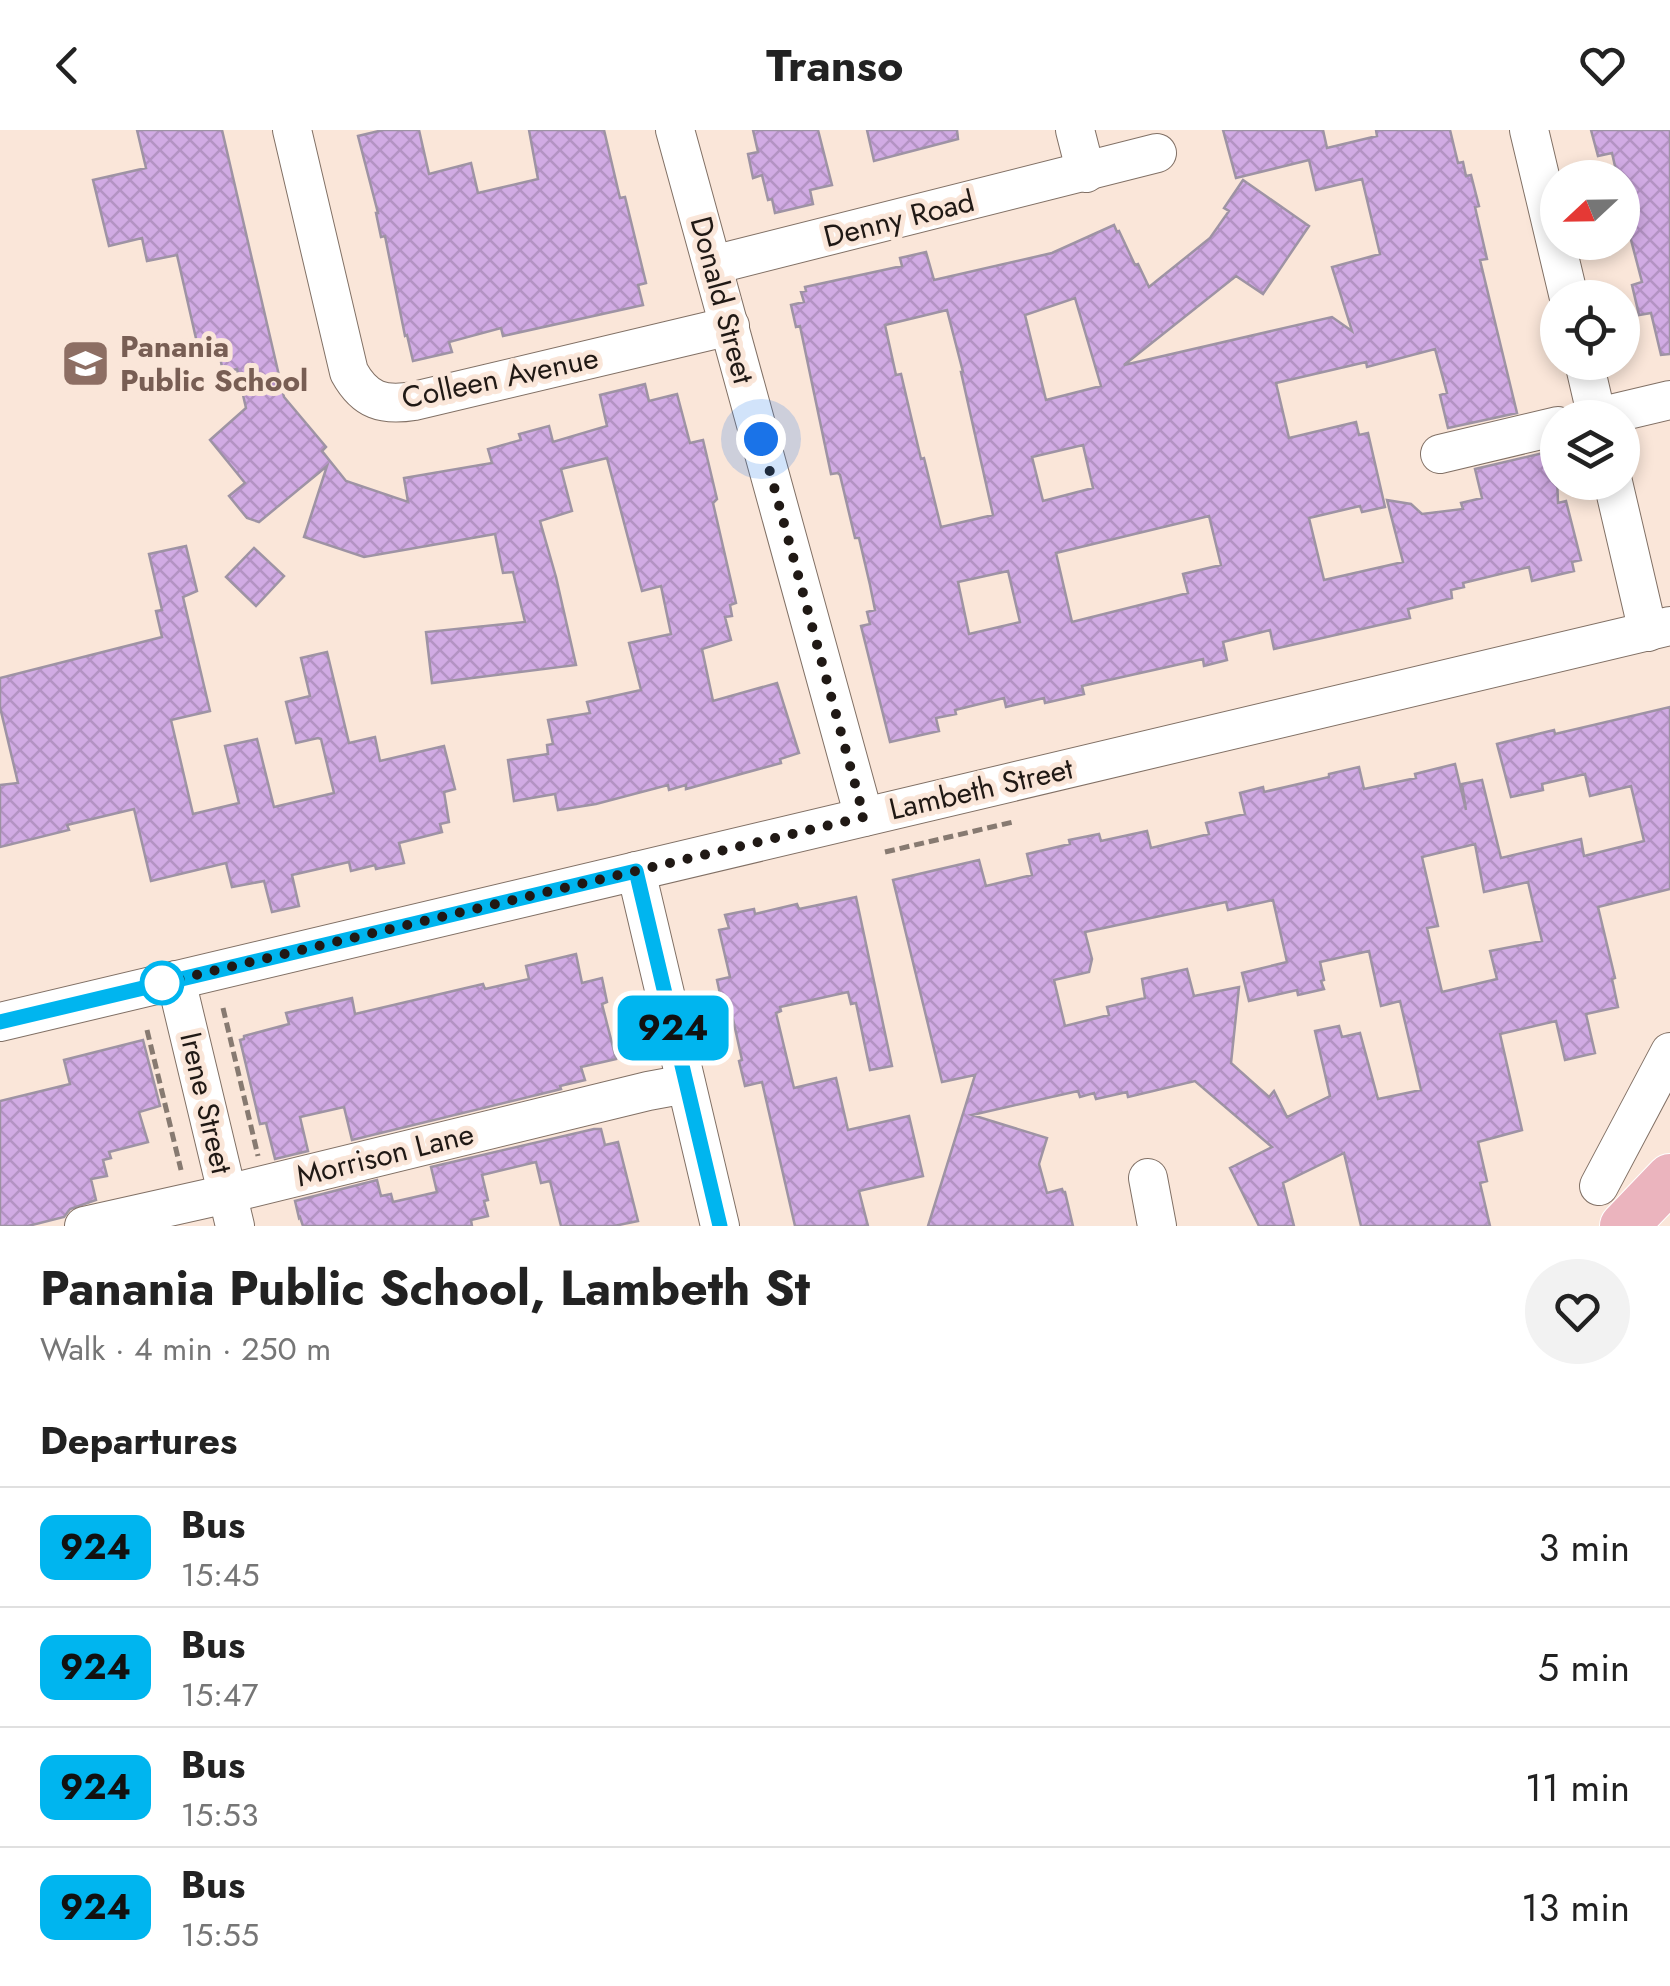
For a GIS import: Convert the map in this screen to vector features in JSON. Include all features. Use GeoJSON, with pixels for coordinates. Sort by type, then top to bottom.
{"type":"FeatureCollection","features":[{"type":"Feature","properties":{"kind":"main road"},"geometry":{"type":"LineString","coordinates":[[1624,1226],[1670,1178]]}},
{"type":"Feature","properties":{"kind":"street","name":"Colleen Avenue"},"geometry":{"type":"LineString","coordinates":[[292,130],[349,372],[356,386],[380,402],[396,404],[730,326]]}},
{"type":"Feature","properties":{"kind":"street","name":"Donald Street"},"geometry":{"type":"LineString","coordinates":[[676,130],[864,817]]}},
{"type":"Feature","properties":{"kind":"street"},"geometry":{"type":"LineString","coordinates":[[1075,130],[1086,172]]}},
{"type":"Feature","properties":{"kind":"street"},"geometry":{"type":"LineString","coordinates":[[1529,130],[1565,280]]}},
{"type":"Feature","properties":{"kind":"street","name":"Denny Road"},"geometry":{"type":"LineString","coordinates":[[713,265],[1157,153]]}},
{"type":"Feature","properties":{"kind":"street"},"geometry":{"type":"LineString","coordinates":[[1640,407],[1670,400]]}},
{"type":"Feature","properties":{"kind":"street"},"geometry":{"type":"LineString","coordinates":[[1440,454],[1540,430]]}},
{"type":"Feature","properties":{"kind":"street"},"geometry":{"type":"LineString","coordinates":[[1619,500],[1659,629]]}},
{"type":"Feature","properties":{"kind":"street","name":"Lambeth Street"},"geometry":{"type":"LineString","coordinates":[[0,1022],[1659,629]]}},
{"type":"Feature","properties":{"kind":"street"},"geometry":{"type":"LineString","coordinates":[[636,871],[720,1226]]}},
{"type":"Feature","properties":{"kind":"street","name":"Irene Street"},"geometry":{"type":"LineString","coordinates":[[176,980],[231,1210]]}},
{"type":"Feature","properties":{"kind":"street"},"geometry":{"type":"LineString","coordinates":[[1599,1186],[1670,1052]]}},
{"type":"Feature","properties":{"kind":"street","name":"Morrison Lane"},"geometry":{"type":"LineString","coordinates":[[84,1226],[188,1202],[231,1210],[264,1184],[686,1084]]}},
{"type":"Feature","properties":{"kind":"street"},"geometry":{"type":"LineString","coordinates":[[1148,1178],[1157,1226]]}},
{"type":"Feature","properties":{"kind":"path"},"geometry":{"type":"LineString","coordinates":[[885,852],[1013,822]]}},
{"type":"Feature","properties":{"kind":"path"},"geometry":{"type":"LineString","coordinates":[[223,1008],[264,1184]]}},
{"type":"Feature","properties":{"kind":"path"},"geometry":{"type":"LineString","coordinates":[[147,1030],[188,1202]]}},
{"type":"Feature","properties":{"kind":"building"},"geometry":{"type":"Polygon","coordinates":[[[137,130],[222,130],[284,397],[326,447],[322,451],[346,481],[408,502],[404,478],[492,463],[488,449],[521,440],[519,434],[549,426],[553,442],[607,426],[600,395],[645,384],[649,401],[677,394],[690,443],[703,440],[736,603],[730,605],[732,616],[725,617],[731,640],[702,649],[713,701],[777,683],[799,753],[780,759],[781,763],[686,789],[686,785],[669,790],[668,785],[558,810],[555,794],[514,801],[508,760],[548,754],[547,745],[553,744],[548,720],[590,713],[587,702],[641,690],[629,643],[671,634],[661,586],[642,591],[607,458],[561,469],[572,511],[540,521],[576,665],[432,683],[426,632],[525,622],[513,572],[503,573],[495,534],[364,557],[304,537],[327,466],[259,522],[247,518],[229,496],[245,483],[210,440],[246,408],[237,369],[223,372],[219,352],[200,356],[177,255],[147,261],[142,238],[109,246],[93,180],[146,168],[137,130]]]}},
{"type":"Feature","properties":{"kind":"building"},"geometry":{"type":"Polygon","coordinates":[[[383,130],[419,130],[429,174],[471,163],[478,193],[538,179],[529,130],[604,130],[646,283],[638,285],[643,305],[503,336],[501,328],[449,342],[452,352],[413,361],[358,136],[383,130]]]}},
{"type":"Feature","properties":{"kind":"building"},"geometry":{"type":"Polygon","coordinates":[[[753,130],[818,130],[832,185],[810,190],[813,204],[775,213],[762,175],[753,178],[748,154],[758,152],[753,130]]]}},
{"type":"Feature","properties":{"kind":"building"},"geometry":{"type":"Polygon","coordinates":[[[867,130],[957,130],[958,139],[874,161],[867,130]]]}},
{"type":"Feature","properties":{"kind":"building"},"geometry":{"type":"Polygon","coordinates":[[[1223,130],[1323,130],[1327,148],[1377,136],[1376,130],[1450,130],[1458,163],[1463,162],[1466,176],[1471,175],[1479,206],[1475,207],[1487,259],[1480,260],[1517,413],[1448,428],[1440,395],[1447,393],[1435,349],[1367,367],[1366,362],[1276,383],[1289,438],[1356,422],[1359,435],[1368,433],[1385,507],[1362,512],[1360,506],[1309,518],[1324,580],[1403,562],[1387,500],[1411,504],[1422,514],[1463,509],[1461,503],[1482,498],[1475,469],[1540,454],[1540,500],[1566,501],[1581,560],[1572,562],[1574,571],[1532,581],[1529,567],[1463,583],[1464,587],[1451,590],[1452,598],[1408,609],[1410,618],[1274,649],[1270,630],[1223,642],[1227,660],[1204,666],[1203,659],[1082,686],[1084,694],[1045,703],[1044,698],[1006,707],[1004,698],[936,718],[939,731],[890,742],[861,626],[870,624],[867,612],[875,610],[870,585],[840,475],[831,474],[800,326],[796,327],[791,305],[804,302],[801,292],[806,291],[805,287],[902,266],[900,258],[926,252],[934,280],[1052,253],[1114,225],[1149,287],[1210,238],[1229,211],[1224,208],[1243,180],[1309,226],[1263,294],[1236,276],[1124,365],[1332,317],[1352,331],[1332,267],[1380,254],[1362,179],[1316,190],[1309,160],[1236,178],[1223,130]],[[1075,298],[1025,315],[1046,400],[1101,386],[1075,298]],[[947,310],[885,325],[941,527],[993,515],[947,310]],[[1083,445],[1032,457],[1043,501],[1093,488],[1083,445]],[[1209,516],[1056,553],[1072,622],[1188,593],[1183,574],[1221,565],[1209,516]],[[1008,571],[958,582],[969,634],[1020,622],[1008,571]]]}},
{"type":"Feature","properties":{"kind":"building"},"geometry":{"type":"Polygon","coordinates":[[[1591,130],[1670,130],[1670,354],[1661,355],[1651,313],[1640,315],[1642,282],[1636,260],[1640,260],[1640,160],[1614,160],[1612,153],[1598,156],[1591,130]]]}},
{"type":"Feature","properties":{"kind":"building"},"geometry":{"type":"Polygon","coordinates":[[[186,546],[197,591],[183,597],[210,711],[171,720],[193,814],[239,803],[225,746],[257,739],[274,807],[334,793],[321,739],[296,743],[286,702],[310,696],[301,658],[327,652],[349,743],[375,737],[380,761],[444,746],[455,789],[444,792],[449,822],[440,824],[442,832],[399,843],[404,863],[351,871],[349,862],[292,875],[299,906],[272,912],[264,881],[232,887],[226,863],[151,881],[134,809],[0,847],[0,785],[18,783],[0,707],[0,678],[162,637],[156,611],[162,610],[149,554],[186,546]]]}},
{"type":"Feature","properties":{"kind":"building"},"geometry":{"type":"Polygon","coordinates":[[[254,548],[284,576],[256,606],[226,577],[254,548]]]}},
{"type":"Feature","properties":{"kind":"building"},"geometry":{"type":"Polygon","coordinates":[[[1670,707],[1670,889],[1598,907],[1618,1007],[1586,1014],[1595,1053],[1565,1060],[1556,1021],[1500,1034],[1522,1130],[1478,1142],[1487,1181],[1480,1183],[1490,1226],[1361,1226],[1344,1153],[1283,1183],[1294,1226],[1259,1226],[1230,1168],[1272,1147],[1195,1081],[1128,1097],[1127,1092],[1096,1099],[1094,1093],[1080,1097],[1078,1091],[972,1115],[1047,1138],[1039,1164],[1047,1193],[1062,1189],[1065,1192],[1073,1226],[928,1226],[975,1075],[942,1082],[893,880],[979,860],[986,886],[1032,875],[1027,854],[1070,844],[1069,840],[1099,834],[1101,841],[1147,831],[1151,848],[1209,834],[1206,823],[1245,814],[1240,793],[1263,787],[1264,792],[1359,767],[1364,789],[1416,778],[1415,774],[1455,764],[1466,810],[1462,784],[1482,780],[1501,858],[1581,839],[1584,856],[1644,841],[1631,786],[1590,796],[1585,774],[1542,784],[1543,790],[1511,797],[1497,744],[1554,730],[1555,734],[1670,707]],[[1475,844],[1422,857],[1438,926],[1427,928],[1442,992],[1497,979],[1490,951],[1542,941],[1528,882],[1484,892],[1475,844]],[[1273,900],[1228,910],[1226,902],[1085,932],[1092,959],[1089,972],[1054,980],[1065,1026],[1109,1015],[1107,1007],[1145,998],[1142,979],[1187,969],[1194,996],[1239,987],[1231,1063],[1269,1097],[1274,1091],[1287,1117],[1330,1096],[1315,1031],[1339,1026],[1342,1037],[1360,1033],[1378,1099],[1421,1090],[1400,1001],[1381,1006],[1369,951],[1320,962],[1324,989],[1298,995],[1297,990],[1249,1001],[1242,973],[1287,962],[1273,900]]]}},
{"type":"Feature","properties":{"kind":"building"},"geometry":{"type":"Polygon","coordinates":[[[856,897],[892,1066],[870,1070],[856,1003],[851,1004],[848,992],[780,1007],[781,1011],[776,1013],[794,1088],[836,1078],[848,1130],[909,1116],[923,1176],[859,1191],[868,1226],[795,1226],[762,1082],[745,1086],[729,1001],[722,1003],[717,980],[730,977],[719,930],[729,928],[725,915],[754,909],[755,914],[797,904],[799,909],[856,897]]]}},
{"type":"Feature","properties":{"kind":"building"},"geometry":{"type":"Polygon","coordinates":[[[576,954],[582,983],[602,978],[607,1002],[602,1004],[616,1059],[581,1067],[585,1080],[560,1086],[561,1089],[352,1140],[344,1107],[300,1117],[308,1151],[275,1159],[266,1123],[260,1124],[240,1040],[244,1036],[289,1024],[286,1013],[352,998],[355,1014],[483,984],[485,989],[529,979],[526,966],[576,954]]]}},
{"type":"Feature","properties":{"kind":"building"},"geometry":{"type":"Polygon","coordinates":[[[143,1040],[160,1106],[139,1112],[148,1142],[109,1152],[111,1158],[103,1160],[107,1176],[91,1179],[96,1200],[70,1209],[64,1217],[28,1226],[0,1226],[0,1101],[70,1084],[64,1060],[143,1040]]]}},
{"type":"Feature","properties":{"kind":"building"},"geometry":{"type":"Polygon","coordinates":[[[601,1129],[605,1145],[618,1142],[638,1221],[614,1226],[561,1226],[550,1181],[541,1183],[536,1162],[482,1175],[488,1216],[471,1220],[472,1226],[303,1226],[299,1218],[295,1201],[377,1180],[381,1196],[391,1194],[393,1202],[437,1192],[431,1167],[601,1129]]]}},
{"type":"Feature","properties":{"kind":"bus line","name":"924"},"geometry":{"type":"LineString","coordinates":[[0,1022],[636,871],[720,1226]]}},
{"type":"Feature","properties":{"kind":"place","name":"Panania Public School"},"geometry":{"type":"Point","coordinates":[85,364]}},
{"type":"Feature","properties":{"kind":"route"},"geometry":{"type":"LineString","coordinates":[[162,983],[864,817],[761,439]]}}]}
